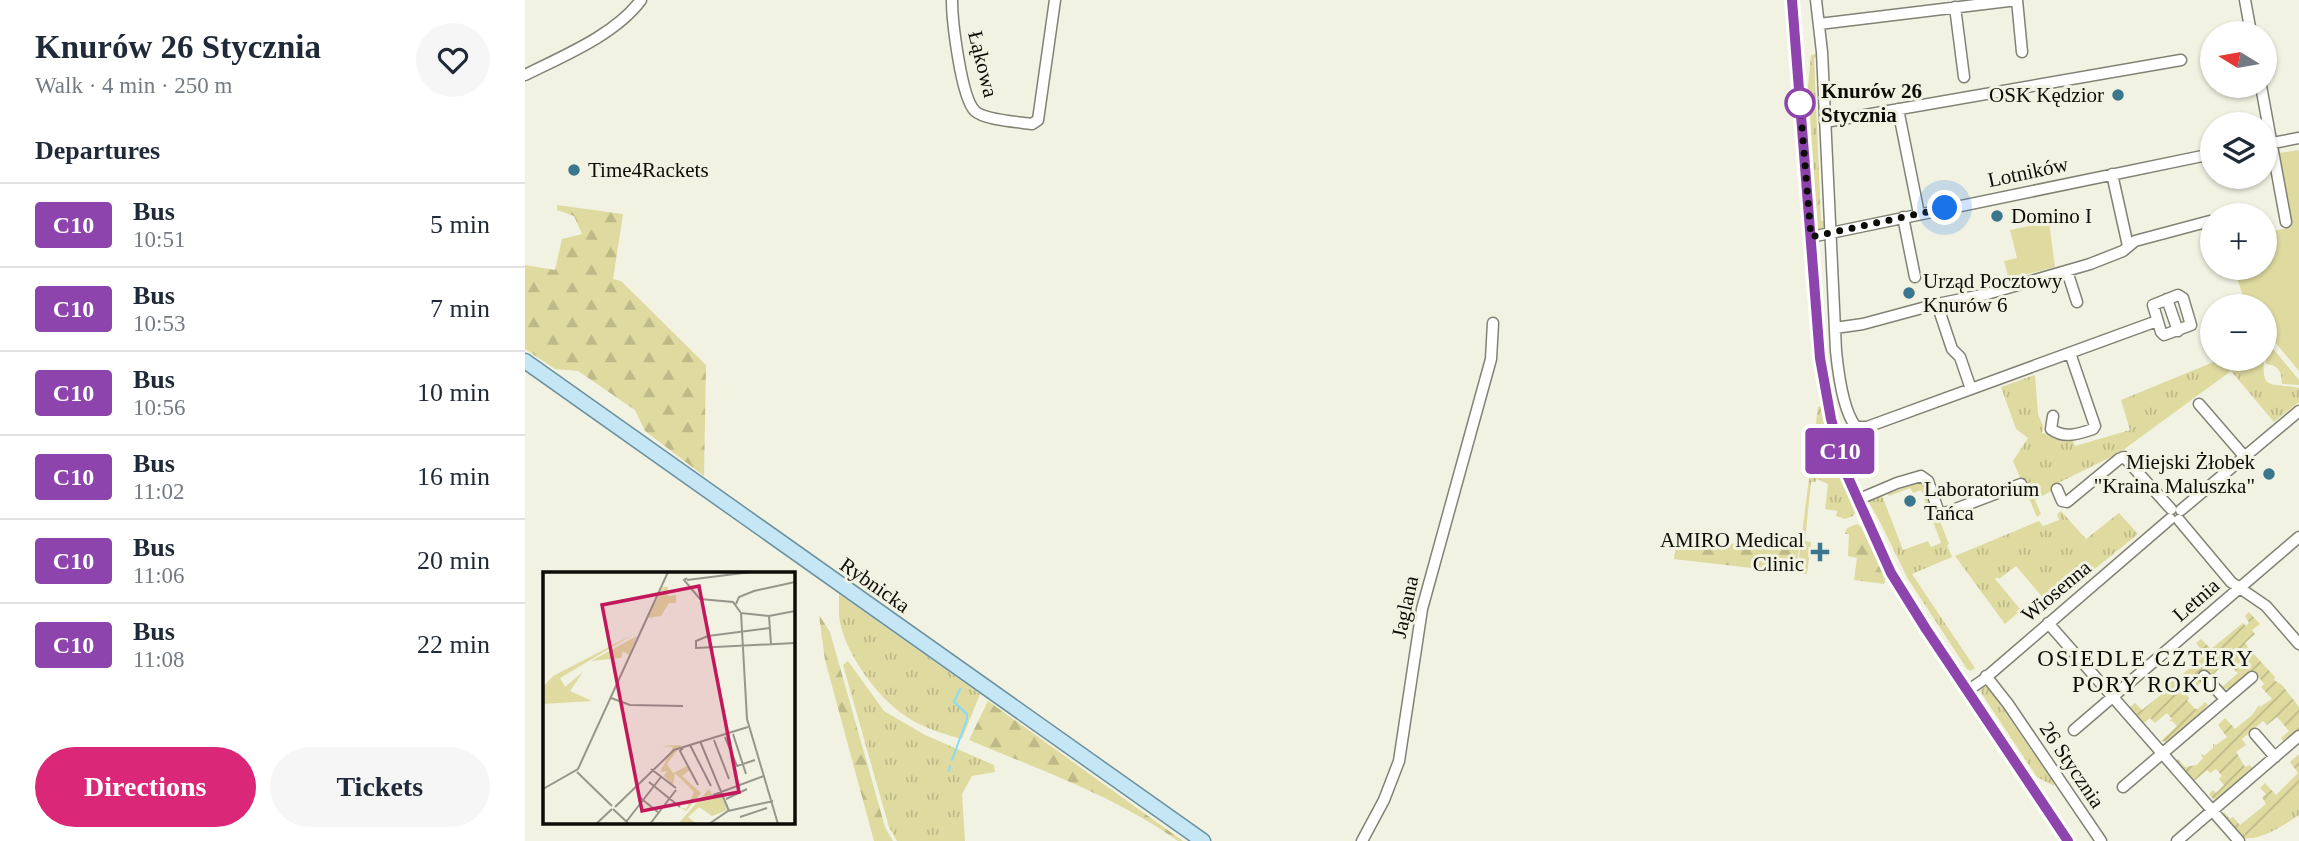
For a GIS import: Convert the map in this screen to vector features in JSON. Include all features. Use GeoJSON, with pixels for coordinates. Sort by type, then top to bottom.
{"type":"FeatureCollection","features":[{"type":"Feature","properties":{"kind":"main road","name":"Rybnicka"},"geometry":{"type":"LineString","coordinates":[[525,361],[1203,841]]}},
{"type":"Feature","properties":{"kind":"street"},"geometry":{"type":"LineString","coordinates":[[525,75],[611,29],[629,15],[641,0]]}},
{"type":"Feature","properties":{"kind":"street","name":"Łąkowa"},"geometry":{"type":"LineString","coordinates":[[951,0],[958,56],[969,103],[976,112],[985,116],[1033,124],[1038,120],[1055,0]]}},
{"type":"Feature","properties":{"kind":"street"},"geometry":{"type":"LineString","coordinates":[[1792,0],[1824,384],[1839,451],[1857,500],[1891,573],[2068,841]]}},
{"type":"Feature","properties":{"kind":"street"},"geometry":{"type":"LineString","coordinates":[[1816,0],[1837,360],[1853,422],[1859,428],[2157,321]]}},
{"type":"Feature","properties":{"kind":"street"},"geometry":{"type":"LineString","coordinates":[[1819,23],[2017,0],[2022,52]]}},
{"type":"Feature","properties":{"kind":"street"},"geometry":{"type":"LineString","coordinates":[[2245,0],[2249,21]]}},
{"type":"Feature","properties":{"kind":"street"},"geometry":{"type":"LineString","coordinates":[[1955,7],[1964,78]]}},
{"type":"Feature","properties":{"kind":"street"},"geometry":{"type":"LineString","coordinates":[[1825,122],[2181,60]]}},
{"type":"Feature","properties":{"kind":"street"},"geometry":{"type":"LineString","coordinates":[[1898,109],[1919,214]]}},
{"type":"Feature","properties":{"kind":"street"},"geometry":{"type":"LineString","coordinates":[[2277,142],[2299,138]]}},
{"type":"Feature","properties":{"kind":"street","name":"Lotników"},"geometry":{"type":"LineString","coordinates":[[1811,237],[2200,156]]}},
{"type":"Feature","properties":{"kind":"street"},"geometry":{"type":"LineString","coordinates":[[2112,174],[2128,246]]}},
{"type":"Feature","properties":{"kind":"street"},"geometry":{"type":"LineString","coordinates":[[2277,185],[2285,222]]}},
{"type":"Feature","properties":{"kind":"street"},"geometry":{"type":"LineString","coordinates":[[1903,217],[1915,277]]}},
{"type":"Feature","properties":{"kind":"street"},"geometry":{"type":"LineString","coordinates":[[1835,328],[1864,324],[1937,304],[1975,297],[2067,271],[2120,252],[2135,241],[2200,224]]}},
{"type":"Feature","properties":{"kind":"street"},"geometry":{"type":"LineString","coordinates":[[2067,271],[2077,302]]}},
{"type":"Feature","properties":{"kind":"street"},"geometry":{"type":"LineString","coordinates":[[2167,299],[2178,331],[2164,335],[2157,321],[2153,305],[2167,299]]}},
{"type":"Feature","properties":{"kind":"street"},"geometry":{"type":"LineString","coordinates":[[1937,304],[1953,352],[1959,357],[1971,389]]}},
{"type":"Feature","properties":{"kind":"street","name":"Jaglana"},"geometry":{"type":"LineString","coordinates":[[1362,841],[1384,800],[1399,761],[1422,609],[1485,378],[1492,328]]}},
{"type":"Feature","properties":{"kind":"street"},"geometry":{"type":"LineString","coordinates":[[2053,416],[2051,429],[2055,433],[2073,435],[2095,426],[2070,353]]}},
{"type":"Feature","properties":{"kind":"street"},"geometry":{"type":"LineString","coordinates":[[2199,404],[2244,456]]}},
{"type":"Feature","properties":{"kind":"street","name":"Wiosenna"},"geometry":{"type":"LineString","coordinates":[[1967,691],[2299,411]]}},
{"type":"Feature","properties":{"kind":"street"},"geometry":{"type":"LineString","coordinates":[[2057,489],[2062,501],[2068,502],[2119,459],[2125,457],[2229,580],[2266,606],[2299,643]]}},
{"type":"Feature","properties":{"kind":"street"},"geometry":{"type":"LineString","coordinates":[[1857,500],[1921,476],[1927,481],[1938,510],[1945,513],[2021,484]]}},
{"type":"Feature","properties":{"kind":"street","name":"Letnia"},"geometry":{"type":"LineString","coordinates":[[2074,730],[2299,537]]}},
{"type":"Feature","properties":{"kind":"street"},"geometry":{"type":"LineString","coordinates":[[2048,623],[2239,841]]}},
{"type":"Feature","properties":{"kind":"street","name":"26 Stycznia"},"geometry":{"type":"LineString","coordinates":[[1986,676],[2101,841]]}},
{"type":"Feature","properties":{"kind":"street"},"geometry":{"type":"LineString","coordinates":[[2204,676],[2225,699]]}},
{"type":"Feature","properties":{"kind":"street"},"geometry":{"type":"LineString","coordinates":[[2123,788],[2252,677]]}},
{"type":"Feature","properties":{"kind":"street"},"geometry":{"type":"LineString","coordinates":[[2255,734],[2275,757]]}},
{"type":"Feature","properties":{"kind":"street"},"geometry":{"type":"LineString","coordinates":[[2177,841],[2299,736]]}},
{"type":"Feature","properties":{"kind":"green space"},"geometry":{"type":"Polygon","coordinates":[[[1816,54],[1817,57],[1814,58],[1821,221],[1827,221],[1825,229],[1818,229],[1808,87],[1811,55],[1816,54]]]}},
{"type":"Feature","properties":{"kind":"green space"},"geometry":{"type":"Polygon","coordinates":[[[2299,150],[2299,371],[2277,344],[2277,294],[2242,294],[2238,280],[2277,280],[2277,230],[2291,227],[2279,153],[2299,150]]]}},
{"type":"Feature","properties":{"kind":"green space"},"geometry":{"type":"Polygon","coordinates":[[[557,205],[623,214],[613,279],[621,281],[706,365],[704,476],[645,431],[635,410],[578,371],[555,369],[525,349],[525,265],[555,270],[562,239],[582,234],[574,216],[557,210],[557,205]]]}},
{"type":"Feature","properties":{"kind":"green space"},"geometry":{"type":"Polygon","coordinates":[[[2049,222],[2055,267],[2009,279],[2004,261],[2017,258],[2010,230],[2049,222]]]}},
{"type":"Feature","properties":{"kind":"green space"},"geometry":{"type":"Polygon","coordinates":[[[2277,353],[2299,380],[2299,385],[2282,384],[2277,353]]]}},
{"type":"Feature","properties":{"kind":"green space"},"geometry":{"type":"Polygon","coordinates":[[[2200,368],[2200,371],[2231,371],[2119,453],[2052,486],[2053,490],[2035,500],[2041,514],[2037,517],[2013,461],[2028,438],[2016,429],[2001,387],[2035,375],[2042,433],[2072,438],[2075,446],[2130,430],[2121,400],[2200,368]]]}},
{"type":"Feature","properties":{"kind":"green space"},"geometry":{"type":"Polygon","coordinates":[[[2231,371],[2264,371],[2269,383],[2299,388],[2299,402],[2274,422],[2231,371]]]}},
{"type":"Feature","properties":{"kind":"green space"},"geometry":{"type":"Polygon","coordinates":[[[1823,405],[1835,453],[1856,512],[1845,519],[1836,516],[1837,511],[1825,509],[1828,484],[1817,479],[1811,482],[1805,541],[1811,542],[1807,574],[1797,573],[1818,407],[1823,405]]]}},
{"type":"Feature","properties":{"kind":"green space"},"geometry":{"type":"Polygon","coordinates":[[[1922,481],[1929,493],[1952,557],[1912,574],[1975,668],[1971,671],[1967,669],[1908,579],[1868,501],[1879,495],[1883,498],[1903,550],[1928,541],[1931,547],[1941,543],[1921,490],[1913,493],[1910,488],[1889,496],[1888,494],[1922,481]]]}},
{"type":"Feature","properties":{"kind":"green space"},"geometry":{"type":"Polygon","coordinates":[[[2061,511],[2086,539],[2119,513],[2138,534],[2081,580],[2073,572],[2043,598],[2016,566],[1999,579],[1997,577],[1995,579],[2021,610],[2005,624],[1955,556],[2039,521],[2043,526],[2059,520],[2057,514],[2061,511]]]}},
{"type":"Feature","properties":{"kind":"green space"},"geometry":{"type":"Polygon","coordinates":[[[1857,524],[1861,527],[1886,578],[1884,584],[1854,580],[1857,558],[1848,556],[1849,534],[1845,534],[1847,528],[1857,524]]]}},
{"type":"Feature","properties":{"kind":"green space"},"geometry":{"type":"Polygon","coordinates":[[[1677,539],[1799,549],[1796,573],[1674,559],[1677,539]]]}},
{"type":"Feature","properties":{"kind":"green space"},"geometry":{"type":"Polygon","coordinates":[[[839,594],[980,694],[962,739],[913,721],[896,709],[873,686],[847,644],[839,616],[839,594]]]}},
{"type":"Feature","properties":{"kind":"green space"},"geometry":{"type":"Polygon","coordinates":[[[2249,612],[2260,624],[2252,630],[2255,634],[2245,643],[2248,647],[2246,650],[2250,650],[2299,707],[2299,730],[2284,742],[2281,738],[2289,731],[2277,717],[2267,725],[2263,721],[2242,739],[2246,745],[2236,752],[2245,767],[2250,765],[2253,769],[2217,800],[2209,794],[2213,790],[2216,793],[2224,785],[2219,779],[2222,776],[2216,769],[2210,773],[2207,770],[2194,781],[2176,760],[2185,767],[2197,765],[2203,758],[2201,754],[2204,756],[2213,748],[2213,744],[2216,745],[2227,737],[2218,725],[2225,718],[2235,729],[2252,715],[2259,705],[2260,707],[2272,699],[2261,687],[2264,684],[2253,670],[2230,689],[2221,688],[2238,673],[2225,662],[2213,675],[2206,670],[2198,677],[2202,682],[2186,694],[2189,698],[2187,700],[2195,709],[2205,702],[2208,705],[2205,711],[2168,742],[2161,741],[2177,726],[2169,721],[2172,719],[2167,713],[2155,723],[2150,718],[2144,723],[2130,707],[2135,703],[2142,710],[2167,690],[2160,681],[2165,677],[2171,683],[2173,681],[2170,675],[2175,680],[2201,659],[2196,653],[2201,649],[2196,643],[2201,639],[2211,649],[2243,623],[2246,626],[2249,623],[2245,616],[2249,612]]]}},
{"type":"Feature","properties":{"kind":"green space"},"geometry":{"type":"Polygon","coordinates":[[[819,615],[830,632],[885,827],[893,841],[874,841],[825,660],[819,615]]]}},
{"type":"Feature","properties":{"kind":"green space"},"geometry":{"type":"Polygon","coordinates":[[[848,661],[884,711],[925,735],[994,765],[995,772],[972,776],[962,794],[965,841],[897,841],[889,827],[843,665],[848,661]]]}},
{"type":"Feature","properties":{"kind":"green space"},"geometry":{"type":"Polygon","coordinates":[[[1985,686],[2054,786],[2037,777],[1980,691],[1985,686]]]}},
{"type":"Feature","properties":{"kind":"green space"},"geometry":{"type":"Polygon","coordinates":[[[988,701],[1183,841],[1178,841],[1103,797],[969,740],[988,701]]]}},
{"type":"Feature","properties":{"kind":"green space"},"geometry":{"type":"Polygon","coordinates":[[[2299,754],[2299,793],[2243,838],[2224,812],[2240,825],[2266,804],[2262,797],[2266,794],[2260,788],[2265,783],[2276,795],[2298,773],[2290,762],[2299,754]]]}},
{"type":"Feature","properties":{"kind":"green space"},"geometry":{"type":"Polygon","coordinates":[[[2299,793],[2299,815],[2265,835],[2243,838],[2295,794],[2299,793]]]}},
{"type":"Feature","properties":{"kind":"waterway"},"geometry":{"type":"LineString","coordinates":[[952,760],[967,719],[967,714],[954,702],[960,689]]}},
{"type":"Feature","properties":{"kind":"waterway"},"geometry":{"type":"LineString","coordinates":[[949,771],[950,766]]}},
{"type":"Feature","properties":{"kind":"bus line","name":"C10"},"geometry":{"type":"LineString","coordinates":[[1792,0],[1820,358],[1839,451],[1864,516],[1891,573],[2068,841]]}},
{"type":"Feature","properties":{"kind":"place","name":"OSK Kędzior"},"geometry":{"type":"Point","coordinates":[2118,95]}},
{"type":"Feature","properties":{"kind":"place","name":"Knurów 26 Stycznia"},"geometry":{"type":"Point","coordinates":[1800,103]}},
{"type":"Feature","properties":{"kind":"place","name":"Time4Rackets"},"geometry":{"type":"Point","coordinates":[574,170]}},
{"type":"Feature","properties":{"kind":"place","name":"Domino I"},"geometry":{"type":"Point","coordinates":[1997,216]}},
{"type":"Feature","properties":{"kind":"place","name":"Urząd Pocztowy Knurów 6"},"geometry":{"type":"Point","coordinates":[1909,293]}},
{"type":"Feature","properties":{"kind":"place","name":"Miejski Żłobek \"Kraina Maluszka\""},"geometry":{"type":"Point","coordinates":[2269,474]}},
{"type":"Feature","properties":{"kind":"place","name":"Laboratorium Tańca"},"geometry":{"type":"Point","coordinates":[1910,501]}},
{"type":"Feature","properties":{"kind":"place","name":"AMIRO Medical Clinic"},"geometry":{"type":"Point","coordinates":[1820,552]}},
{"type":"Feature","properties":{"kind":"district","name":"OSIEDLE CZTERY PORY ROKU"},"geometry":{"type":"Point","coordinates":[2146,671]}},
{"type":"Feature","properties":{"kind":"route"},"geometry":{"type":"LineString","coordinates":[[1800,103],[1811,237],[1945,208]]}}]}
